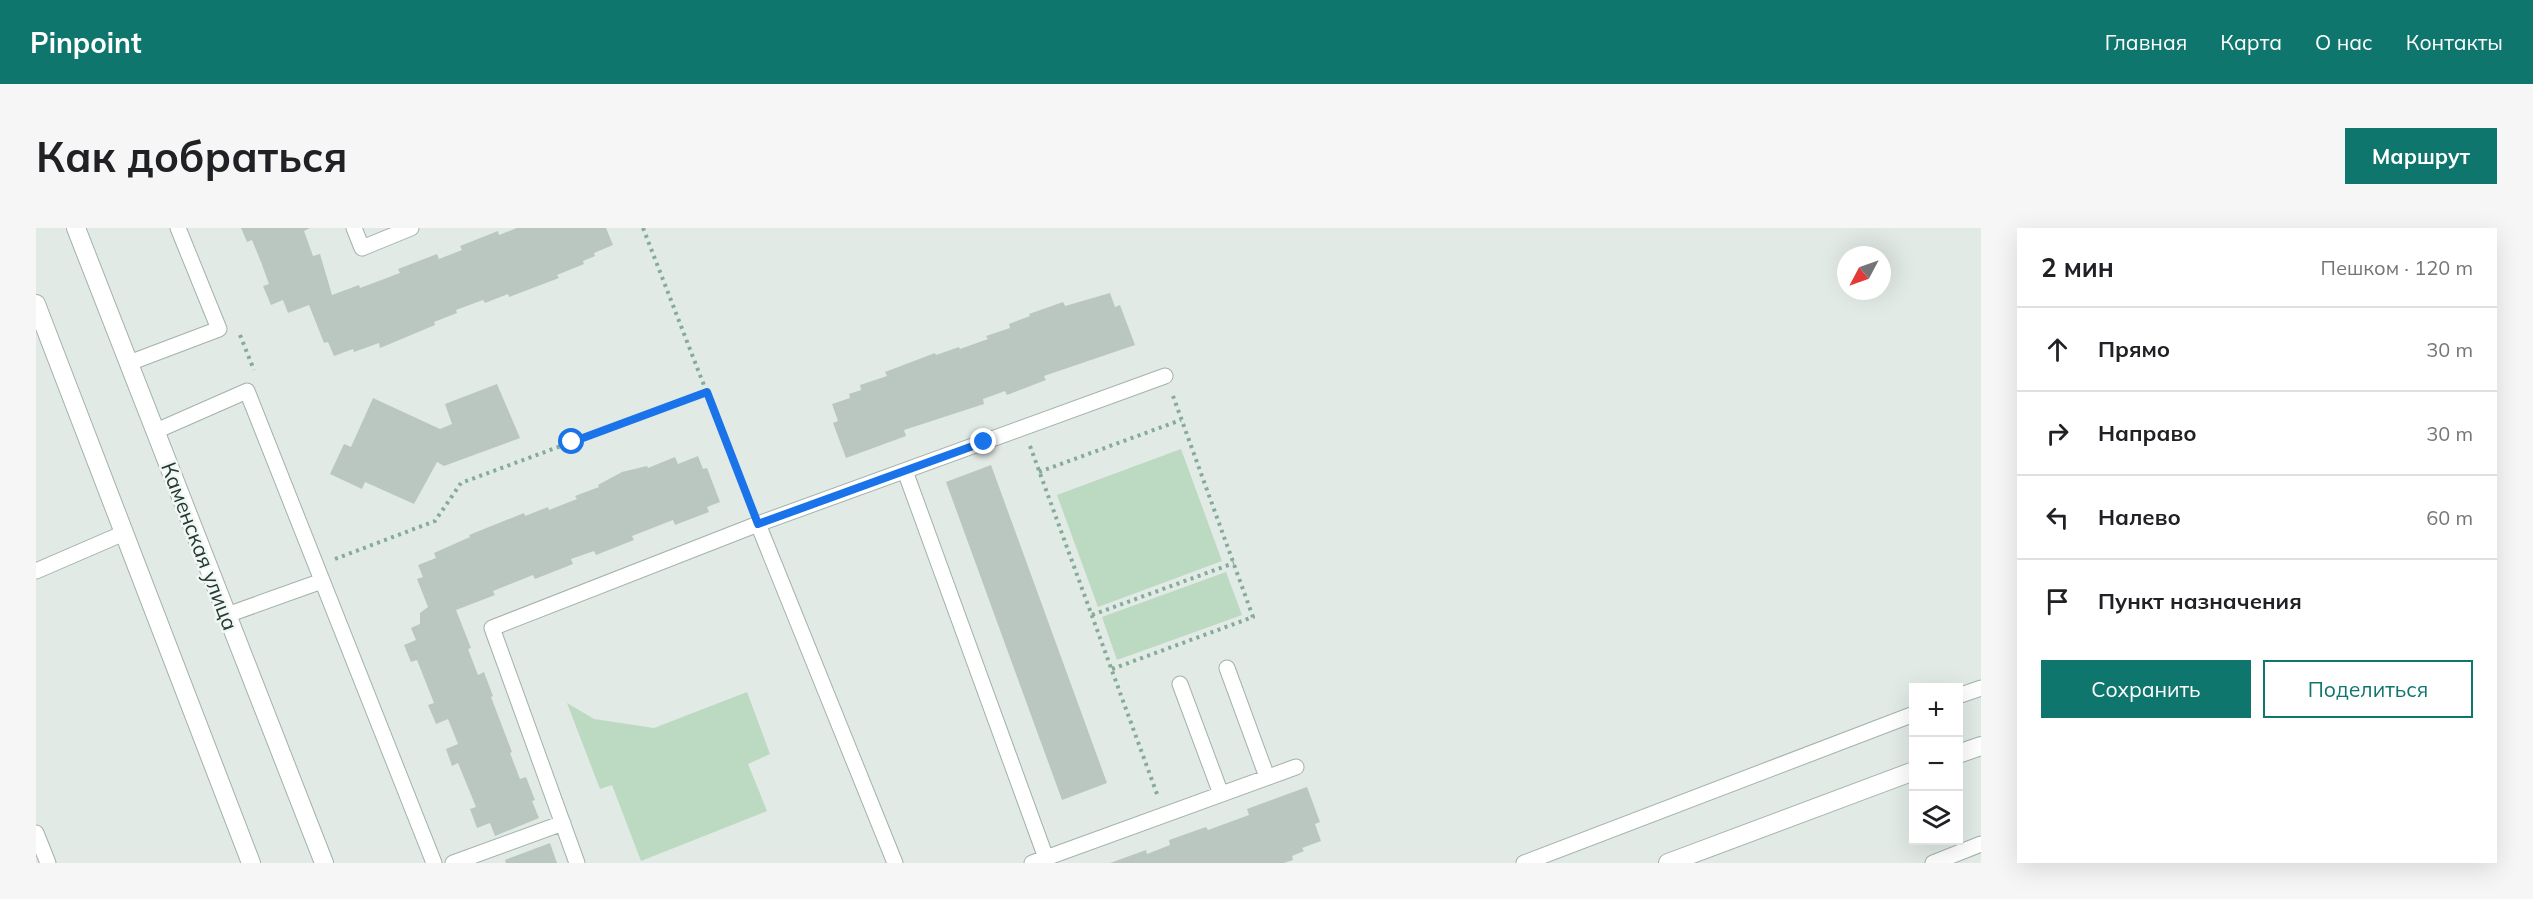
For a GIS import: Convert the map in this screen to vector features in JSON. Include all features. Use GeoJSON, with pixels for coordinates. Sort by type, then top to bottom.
{"type":"FeatureCollection","features":[{"type":"Feature","properties":{"kind":"street","name":"Каменская улица"},"geometry":{"type":"LineString","coordinates":[[76,228],[324,863]]}},
{"type":"Feature","properties":{"kind":"street"},"geometry":{"type":"LineString","coordinates":[[36,304],[251,863]]}},
{"type":"Feature","properties":{"kind":"street"},"geometry":{"type":"LineString","coordinates":[[1963,753],[1981,746]]}},
{"type":"Feature","properties":{"kind":"street"},"geometry":{"type":"LineString","coordinates":[[1668,863],[1909,773]]}},
{"type":"Feature","properties":{"kind":"lane"},"geometry":{"type":"LineString","coordinates":[[129,363],[219,329],[178,228]]}},
{"type":"Feature","properties":{"kind":"lane"},"geometry":{"type":"LineString","coordinates":[[354,228],[362,248],[411,228]]}},
{"type":"Feature","properties":{"kind":"lane"},"geometry":{"type":"LineString","coordinates":[[578,863],[492,628],[758,524],[1166,376]]}},
{"type":"Feature","properties":{"kind":"lane"},"geometry":{"type":"LineString","coordinates":[[156,431],[246,391],[434,863]]}},
{"type":"Feature","properties":{"kind":"lane"},"geometry":{"type":"LineString","coordinates":[[904,471],[1039,860],[1296,767]]}},
{"type":"Feature","properties":{"kind":"lane"},"geometry":{"type":"LineString","coordinates":[[758,524],[895,863]]}},
{"type":"Feature","properties":{"kind":"lane"},"geometry":{"type":"LineString","coordinates":[[36,571],[124,533]]}},
{"type":"Feature","properties":{"kind":"lane"},"geometry":{"type":"LineString","coordinates":[[227,615],[322,581]]}},
{"type":"Feature","properties":{"kind":"lane"},"geometry":{"type":"LineString","coordinates":[[1227,668],[1267,777]]}},
{"type":"Feature","properties":{"kind":"lane"},"geometry":{"type":"LineString","coordinates":[[1180,684],[1221,794]]}},
{"type":"Feature","properties":{"kind":"lane"},"geometry":{"type":"LineString","coordinates":[[1963,695],[1981,688]]}},
{"type":"Feature","properties":{"kind":"lane"},"geometry":{"type":"LineString","coordinates":[[1524,863],[1909,716]]}},
{"type":"Feature","properties":{"kind":"lane"},"geometry":{"type":"LineString","coordinates":[[453,863],[563,823]]}},
{"type":"Feature","properties":{"kind":"lane"},"geometry":{"type":"LineString","coordinates":[[36,833],[48,863]]}},
{"type":"Feature","properties":{"kind":"lane"},"geometry":{"type":"LineString","coordinates":[[1933,863],[1981,844]]}},
{"type":"Feature","properties":{"kind":"path"},"geometry":{"type":"LineString","coordinates":[[643,228],[758,524]]}},
{"type":"Feature","properties":{"kind":"path"},"geometry":{"type":"LineString","coordinates":[[1112,669],[1253,617],[1166,376]]}},
{"type":"Feature","properties":{"kind":"path"},"geometry":{"type":"LineString","coordinates":[[332,561],[435,521],[460,483],[707,392]]}},
{"type":"Feature","properties":{"kind":"path"},"geometry":{"type":"LineString","coordinates":[[1040,472],[1181,420]]}},
{"type":"Feature","properties":{"kind":"path"},"geometry":{"type":"LineString","coordinates":[[1023,428],[1165,814]]}},
{"type":"Feature","properties":{"kind":"path"},"geometry":{"type":"LineString","coordinates":[[1092,615],[1234,563]]}},
{"type":"Feature","properties":{"kind":"green space"},"geometry":{"type":"Polygon","coordinates":[[[1181,449],[1222,561],[1098,607],[1057,495],[1181,449]]]}},
{"type":"Feature","properties":{"kind":"green space"},"geometry":{"type":"Polygon","coordinates":[[[1226,572],[1242,615],[1117,660],[1102,617],[1226,572]]]}},
{"type":"Feature","properties":{"kind":"green space"},"geometry":{"type":"Polygon","coordinates":[[[747,692],[770,754],[748,764],[767,811],[641,861],[612,785],[600,789],[567,703],[594,719],[654,728],[747,692]]]}},
{"type":"Feature","properties":{"kind":"building"},"geometry":{"type":"Polygon","coordinates":[[[241,228],[310,228],[304,231],[313,256],[320,254],[332,295],[359,285],[360,288],[400,273],[398,269],[437,254],[439,259],[462,250],[460,246],[498,231],[499,235],[517,228],[606,228],[613,245],[594,253],[595,256],[583,261],[584,264],[557,275],[559,278],[509,297],[508,294],[485,303],[483,300],[456,310],[457,313],[434,322],[435,325],[380,348],[379,343],[334,356],[328,342],[324,343],[309,305],[288,313],[283,300],[271,305],[263,286],[269,284],[261,262],[252,240],[247,242],[241,228]]]}},
{"type":"Feature","properties":{"kind":"building"},"geometry":{"type":"Polygon","coordinates":[[[1110,293],[1115,307],[1120,305],[1135,345],[1044,376],[1046,380],[1007,395],[1005,391],[983,399],[984,404],[904,430],[906,436],[846,458],[833,423],[838,421],[832,404],[850,398],[849,394],[861,390],[860,385],[887,376],[885,372],[935,353],[936,355],[959,347],[960,349],[988,339],[986,336],[1010,328],[1009,324],[1030,316],[1029,314],[1063,302],[1065,306],[1110,293]]]}},
{"type":"Feature","properties":{"kind":"building"},"geometry":{"type":"Polygon","coordinates":[[[497,384],[520,438],[444,466],[437,462],[414,504],[365,482],[362,489],[330,474],[344,444],[351,447],[373,398],[440,429],[452,424],[445,404],[497,384]]]}},
{"type":"Feature","properties":{"kind":"building"},"geometry":{"type":"Polygon","coordinates":[[[698,456],[703,469],[707,468],[720,502],[707,507],[709,512],[675,525],[673,520],[632,536],[634,540],[596,555],[594,551],[571,559],[573,564],[535,579],[533,575],[493,591],[495,595],[456,610],[471,648],[468,649],[478,675],[484,672],[512,752],[510,753],[520,779],[526,777],[539,818],[495,836],[490,823],[477,828],[470,809],[476,807],[458,763],[452,766],[446,749],[458,744],[448,719],[436,724],[428,705],[434,703],[417,660],[411,662],[404,645],[416,640],[411,628],[420,624],[420,613],[428,607],[417,579],[423,577],[418,565],[436,558],[434,553],[470,537],[469,535],[524,513],[525,516],[548,507],[549,510],[577,499],[575,496],[599,487],[598,485],[622,472],[647,466],[648,468],[675,457],[678,464],[698,456]]]}},
{"type":"Feature","properties":{"kind":"building"},"geometry":{"type":"Polygon","coordinates":[[[991,465],[1107,783],[1062,800],[946,482],[991,465]]]}},
{"type":"Feature","properties":{"kind":"building"},"geometry":{"type":"Polygon","coordinates":[[[1307,787],[1320,822],[1315,824],[1321,841],[1302,848],[1304,851],[1292,856],[1293,860],[1284,863],[1110,863],[1146,850],[1147,854],[1170,845],[1169,840],[1206,827],[1208,830],[1249,815],[1247,809],[1307,787]]]}},
{"type":"Feature","properties":{"kind":"building"},"geometry":{"type":"Polygon","coordinates":[[[550,843],[557,863],[506,863],[505,860],[550,843]]]}},
{"type":"Feature","properties":{"kind":"route"},"geometry":{"type":"LineString","coordinates":[[572,442],[707,392],[758,524],[984,442]]}}]}
